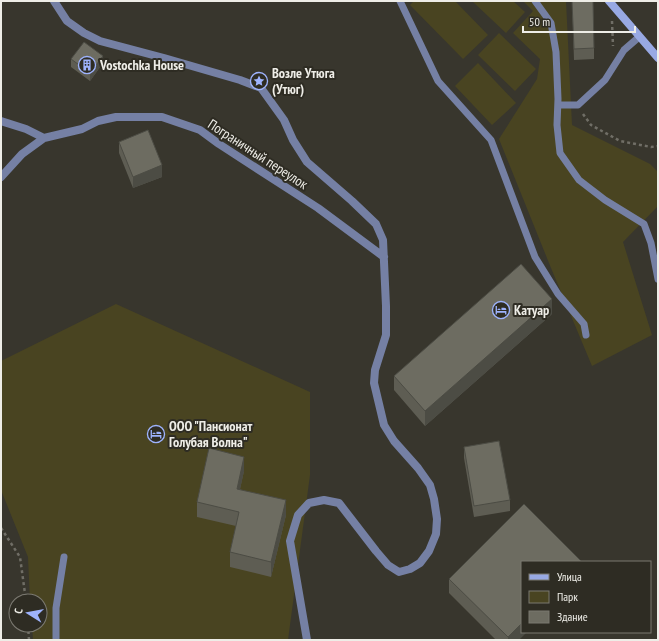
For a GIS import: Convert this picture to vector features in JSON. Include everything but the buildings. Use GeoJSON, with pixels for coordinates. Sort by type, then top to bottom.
{"type":"FeatureCollection","features":[{"type":"Feature","properties":{"kind":"street"},"geometry":{"type":"LineString","coordinates":[[54,1],[67,20],[84,33],[100,41],[179,62],[240,80],[261,88],[284,120],[307,162],[376,224],[383,240],[386,335],[375,370],[374,383],[384,425],[394,441],[418,468],[430,485],[434,499],[436,534],[429,550],[420,562],[410,569],[399,572],[384,561],[339,503],[324,500],[309,503],[298,515],[290,541],[305,638]]}},
{"type":"Feature","properties":{"kind":"street"},"geometry":{"type":"LineString","coordinates":[[611,3],[658,58]]}},
{"type":"Feature","properties":{"kind":"street","name":"Пограничный переулок"},"geometry":{"type":"LineString","coordinates":[[1,177],[22,154],[44,138],[82,129],[98,120],[116,117],[162,117],[200,130],[318,208],[384,256]]}},
{"type":"Feature","properties":{"kind":"street"},"geometry":{"type":"LineString","coordinates":[[1,121],[26,129],[44,138]]}},
{"type":"Feature","properties":{"kind":"lane"},"geometry":{"type":"LineString","coordinates":[[400,1],[438,81],[492,140],[534,257],[558,294],[584,324],[586,335]]}},
{"type":"Feature","properties":{"kind":"lane"},"geometry":{"type":"LineString","coordinates":[[535,1],[551,23],[556,52],[558,105],[557,125],[560,153],[579,180],[605,200],[644,224],[651,243],[658,279]]}},
{"type":"Feature","properties":{"kind":"lane"},"geometry":{"type":"LineString","coordinates":[[558,105],[578,105],[605,80],[624,50],[639,36]]}},
{"type":"Feature","properties":{"kind":"lane"},"geometry":{"type":"LineString","coordinates":[[56,640],[56,608],[64,557]]}},
{"type":"Feature","properties":{"kind":"path"},"geometry":{"type":"LineString","coordinates":[[611,3],[613,48]]}},
{"type":"Feature","properties":{"kind":"path"},"geometry":{"type":"LineString","coordinates":[[578,105],[591,125],[620,141],[651,147],[658,146]]}},
{"type":"Feature","properties":{"kind":"path"},"geometry":{"type":"LineString","coordinates":[[1,528],[20,557],[25,593]]}},
{"type":"Feature","properties":{"kind":"green space"},"geometry":{"type":"Polygon","coordinates":[[[414,1],[455,1],[488,35],[463,59],[410,5],[414,1]]]}},
{"type":"Feature","properties":{"kind":"green space"},"geometry":{"type":"Polygon","coordinates":[[[472,1],[513,1],[525,12],[506,33],[472,1]]]}},
{"type":"Feature","properties":{"kind":"green space"},"geometry":{"type":"Polygon","coordinates":[[[523,1],[566,1],[572,125],[650,164],[658,172],[658,206],[623,242],[652,335],[592,366],[499,139],[537,79],[540,59],[513,33],[533,11],[523,1]]]}},
{"type":"Feature","properties":{"kind":"green space"},"geometry":{"type":"Polygon","coordinates":[[[499,33],[536,69],[515,91],[478,55],[499,33]]]}},
{"type":"Feature","properties":{"kind":"green space"},"geometry":{"type":"Polygon","coordinates":[[[478,63],[516,103],[492,125],[455,86],[478,63]]]}},
{"type":"Feature","properties":{"kind":"green space","name":"ООО \"Пансионат Голубая Волна\""},"geometry":{"type":"Polygon","coordinates":[[[116,304],[310,392],[310,475],[288,640],[33,640],[33,633],[48,633],[48,593],[30,593],[28,557],[1,490],[1,361],[116,304]]]}},
{"type":"Feature","properties":{"kind":"place","name":"Vostochka House"},"geometry":{"type":"Point","coordinates":[87,65]}},
{"type":"Feature","properties":{"kind":"place","name":"Возле Утюга (Утюг)"},"geometry":{"type":"Point","coordinates":[259,81]}},
{"type":"Feature","properties":{"kind":"place","name":"Катуар"},"geometry":{"type":"Point","coordinates":[501,310]}},
{"type":"Feature","properties":{"kind":"place","name":"ООО \"Пансионат Голубая Волна\""},"geometry":{"type":"Point","coordinates":[156,434]}}]}
